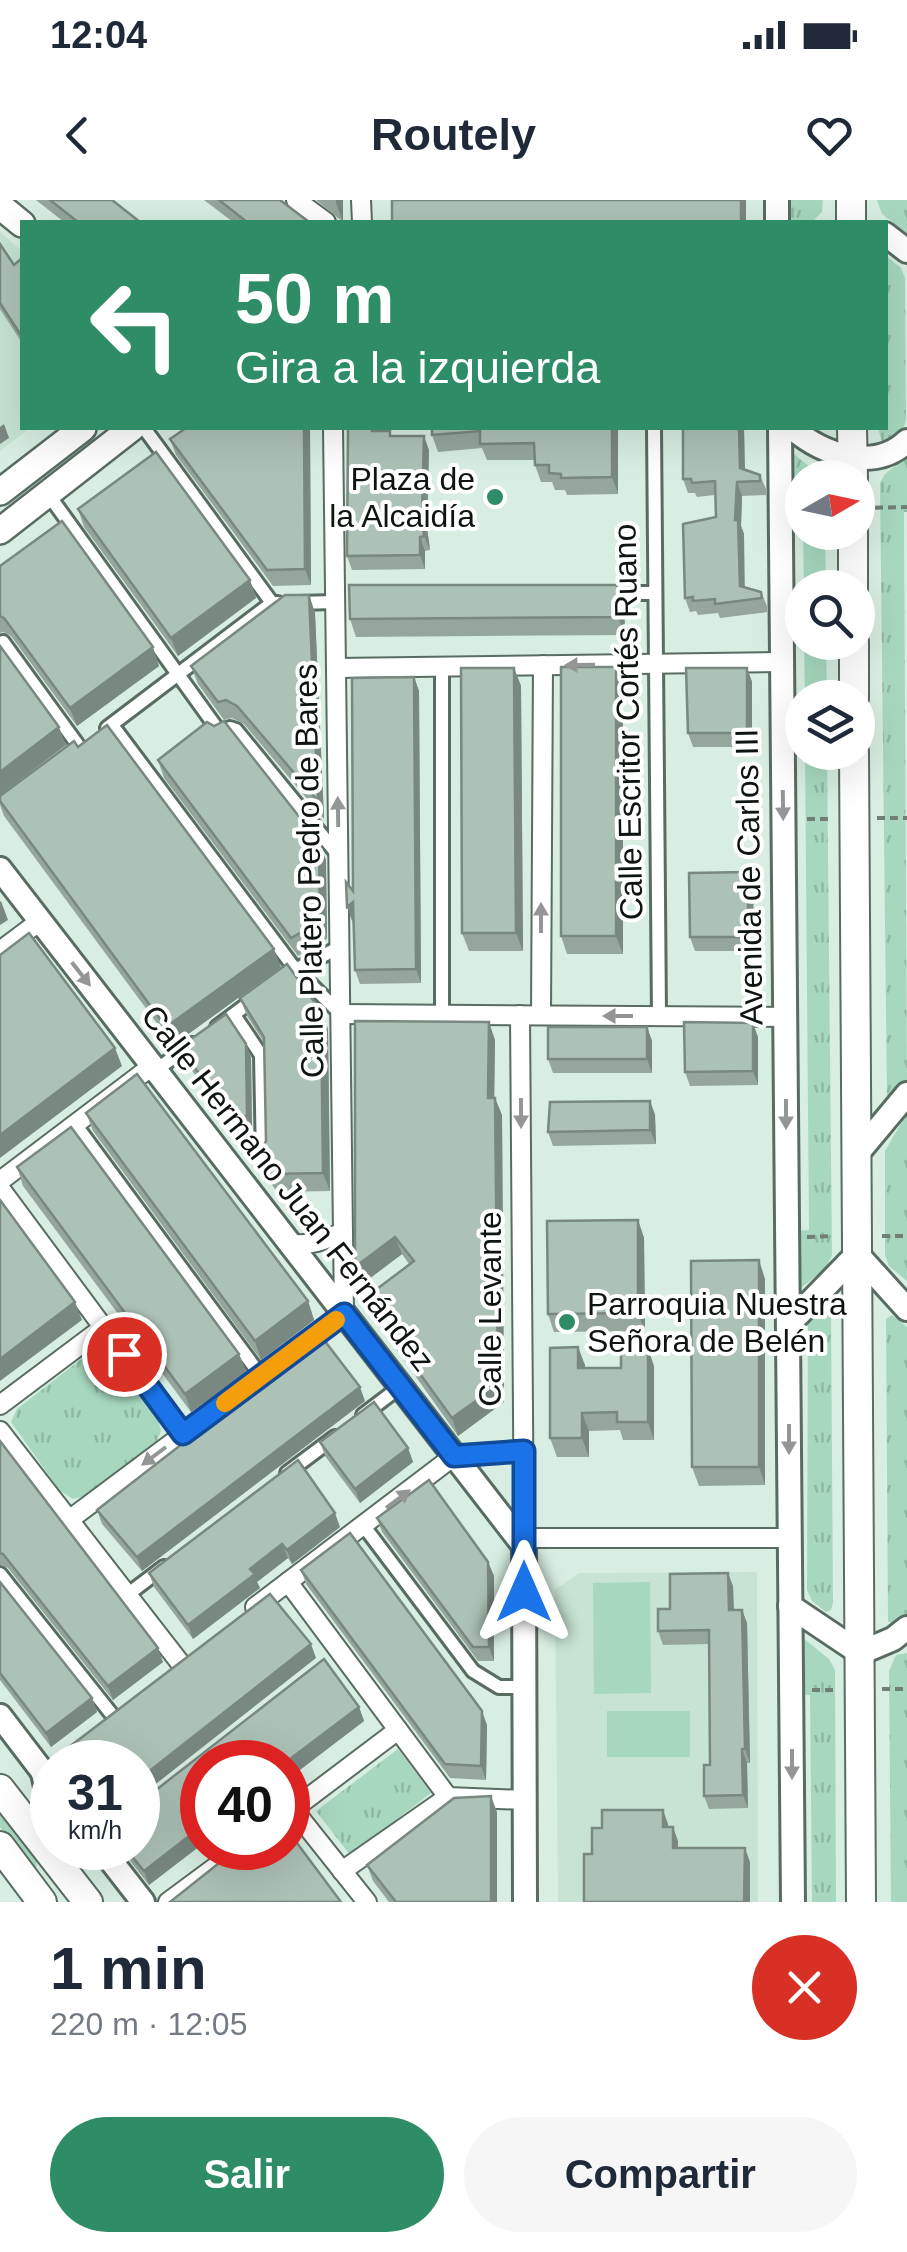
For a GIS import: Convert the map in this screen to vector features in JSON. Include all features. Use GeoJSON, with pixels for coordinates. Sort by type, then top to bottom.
{"type":"FeatureCollection","features":[{"type":"Feature","properties":{"kind":"main road"},"geometry":{"type":"LineString","coordinates":[[0,206],[20,222]]}},
{"type":"Feature","properties":{"kind":"main road"},"geometry":{"type":"LineString","coordinates":[[0,492],[79,430]]}},
{"type":"Feature","properties":{"kind":"main road"},"geometry":{"type":"LineString","coordinates":[[0,531],[129,430]]}},
{"type":"Feature","properties":{"kind":"main road"},"geometry":{"type":"LineString","coordinates":[[852,430],[853,460]]}},
{"type":"Feature","properties":{"kind":"main road"},"geometry":{"type":"LineString","coordinates":[[854,770],[862,1902]]}},
{"type":"Feature","properties":{"kind":"main road"},"geometry":{"type":"LineString","coordinates":[[0,1789],[88,1902]]}},
{"type":"Feature","properties":{"kind":"main road"},"geometry":{"type":"LineString","coordinates":[[0,1846],[46,1902]]}},
{"type":"Feature","properties":{"kind":"street"},"geometry":{"type":"LineString","coordinates":[[296,200],[323,220]]}},
{"type":"Feature","properties":{"kind":"street"},"geometry":{"type":"LineString","coordinates":[[145,430],[272,603]]}},
{"type":"Feature","properties":{"kind":"street","name":"Calle Platero Pedro de Bares"},"geometry":{"type":"LineString","coordinates":[[333,430],[344,1314]]}},
{"type":"Feature","properties":{"kind":"street","name":"Calle Escritor Cortés Ruano"},"geometry":{"type":"LineString","coordinates":[[654,430],[659,1016]]}},
{"type":"Feature","properties":{"kind":"street","name":"Avenida de Carlos III"},"geometry":{"type":"LineString","coordinates":[[780,430],[793,1902]]}},
{"type":"Feature","properties":{"kind":"street"},"geometry":{"type":"LineString","coordinates":[[794,430],[839,460]]}},
{"type":"Feature","properties":{"kind":"street"},"geometry":{"type":"LineString","coordinates":[[875,460],[907,441]]}},
{"type":"Feature","properties":{"kind":"street"},"geometry":{"type":"LineString","coordinates":[[48,494],[221,734],[230,728],[236,730],[339,856]]}},
{"type":"Feature","properties":{"kind":"street"},"geometry":{"type":"LineString","coordinates":[[64,760],[272,603],[356,592]]}},
{"type":"Feature","properties":{"kind":"street"},"geometry":{"type":"LineString","coordinates":[[594,593],[654,593]]}},
{"type":"Feature","properties":{"kind":"street"},"geometry":{"type":"LineString","coordinates":[[3,642],[80,748]]}},
{"type":"Feature","properties":{"kind":"street"},"geometry":{"type":"LineString","coordinates":[[336,668],[782,662]]}},
{"type":"Feature","properties":{"kind":"street"},"geometry":{"type":"LineString","coordinates":[[541,1015],[543,665]]}},
{"type":"Feature","properties":{"kind":"street"},"geometry":{"type":"LineString","coordinates":[[442,666],[442,1015]]}},
{"type":"Feature","properties":{"kind":"street"},"geometry":{"type":"LineString","coordinates":[[112,724],[295,969],[341,1014],[786,1016]]}},
{"type":"Feature","properties":{"kind":"street","name":"Calle Hermano Juan Fernández"},"geometry":{"type":"LineString","coordinates":[[0,869],[524,1542]]}},
{"type":"Feature","properties":{"kind":"street"},"geometry":{"type":"LineString","coordinates":[[0,951],[40,921]]}},
{"type":"Feature","properties":{"kind":"street"},"geometry":{"type":"LineString","coordinates":[[280,980],[340,947]]}},
{"type":"Feature","properties":{"kind":"street"},"geometry":{"type":"LineString","coordinates":[[183,1434],[0,1184],[75,1124],[264,992]]}},
{"type":"Feature","properties":{"kind":"street"},"geometry":{"type":"LineString","coordinates":[[234,1015],[261,1055],[263,1158]]}},
{"type":"Feature","properties":{"kind":"street","name":"Calle Levante"},"geometry":{"type":"LineString","coordinates":[[520,1015],[525,1902]]}},
{"type":"Feature","properties":{"kind":"street"},"geometry":{"type":"LineString","coordinates":[[857,1154],[907,1094]]}},
{"type":"Feature","properties":{"kind":"street"},"geometry":{"type":"LineString","coordinates":[[75,1124],[260,1376]]}},
{"type":"Feature","properties":{"kind":"street"},"geometry":{"type":"LineString","coordinates":[[289,1243],[317,1243],[343,1232]]}},
{"type":"Feature","properties":{"kind":"street"},"geometry":{"type":"LineString","coordinates":[[788,1326],[858,1254],[907,1309]]}},
{"type":"Feature","properties":{"kind":"street"},"geometry":{"type":"LineString","coordinates":[[69,1520],[344,1314]]}},
{"type":"Feature","properties":{"kind":"street"},"geometry":{"type":"LineString","coordinates":[[0,1405],[104,1328]]}},
{"type":"Feature","properties":{"kind":"street"},"geometry":{"type":"LineString","coordinates":[[355,1421],[400,1386]]}},
{"type":"Feature","properties":{"kind":"street"},"geometry":{"type":"LineString","coordinates":[[0,1430],[182,1664]]}},
{"type":"Feature","properties":{"kind":"street"},"geometry":{"type":"LineString","coordinates":[[279,1479],[340,1433]]}},
{"type":"Feature","properties":{"kind":"street"},"geometry":{"type":"LineString","coordinates":[[242,1618],[454,1456],[524,1451]]}},
{"type":"Feature","properties":{"kind":"street"},"geometry":{"type":"LineString","coordinates":[[363,1525],[473,1670],[498,1687],[525,1686]]}},
{"type":"Feature","properties":{"kind":"street"},"geometry":{"type":"LineString","coordinates":[[524,1542],[790,1538]]}},
{"type":"Feature","properties":{"kind":"street"},"geometry":{"type":"LineString","coordinates":[[127,1595],[173,1560]]}},
{"type":"Feature","properties":{"kind":"street"},"geometry":{"type":"LineString","coordinates":[[0,1574],[113,1716]]}},
{"type":"Feature","properties":{"kind":"street"},"geometry":{"type":"LineString","coordinates":[[288,1582],[448,1796]]}},
{"type":"Feature","properties":{"kind":"street"},"geometry":{"type":"LineString","coordinates":[[790,1606],[860,1653],[894,1639],[907,1628]]}},
{"type":"Feature","properties":{"kind":"street"},"geometry":{"type":"LineString","coordinates":[[324,1664],[340,1652]]}},
{"type":"Feature","properties":{"kind":"street"},"geometry":{"type":"LineString","coordinates":[[0,1716],[30,1749]]}},
{"type":"Feature","properties":{"kind":"street"},"geometry":{"type":"LineString","coordinates":[[310,1795],[398,1730]]}},
{"type":"Feature","properties":{"kind":"street"},"geometry":{"type":"LineString","coordinates":[[342,1871],[448,1796],[525,1800]]}},
{"type":"Feature","properties":{"kind":"street"},"geometry":{"type":"LineString","coordinates":[[310,1833],[368,1902]]}},
{"type":"Feature","properties":{"kind":"street"},"geometry":{"type":"LineString","coordinates":[[46,1902],[68,1876],[66,1870]]}},
{"type":"Feature","properties":{"kind":"street"},"geometry":{"type":"LineString","coordinates":[[119,1870],[143,1902]]}},
{"type":"Feature","properties":{"kind":"street"},"geometry":{"type":"LineString","coordinates":[[168,1902],[211,1870]]}},
{"type":"Feature","properties":{"kind":"path"},"geometry":{"type":"LineString","coordinates":[[875,508],[907,508]]}},
{"type":"Feature","properties":{"kind":"shaded area"},"geometry":{"type":"Polygon","coordinates":[[[0,232],[20,249],[20,430],[27,430],[0,451],[0,232]]]}},
{"type":"Feature","properties":{"kind":"shaded area"},"geometry":{"type":"Polygon","coordinates":[[[757,1572],[758,1902],[558,1902],[555,1590],[579,1573],[757,1572]]]}},
{"type":"Feature","properties":{"kind":"green space"},"geometry":{"type":"Polygon","coordinates":[[[787,200],[823,200],[822,212],[814,220],[787,220],[787,200]]]}},
{"type":"Feature","properties":{"kind":"green space"},"geometry":{"type":"Polygon","coordinates":[[[877,200],[907,200],[907,233],[882,214],[877,200]]]}},
{"type":"Feature","properties":{"kind":"green space"},"geometry":{"type":"Polygon","coordinates":[[[888,257],[901,268],[905,278],[906,420],[897,435],[882,443],[879,430],[888,430],[888,257]]]}},
{"type":"Feature","properties":{"kind":"green space"},"geometry":{"type":"Polygon","coordinates":[[[907,456],[907,1082],[887,1100],[880,483],[907,456]]]}},
{"type":"Feature","properties":{"kind":"green space"},"geometry":{"type":"Polygon","coordinates":[[[803,550],[825,550],[826,570],[804,570],[803,550]]]}},
{"type":"Feature","properties":{"kind":"green space"},"geometry":{"type":"Polygon","coordinates":[[[804,660],[826,660],[827,680],[805,680],[804,660]]]}},
{"type":"Feature","properties":{"kind":"green space"},"geometry":{"type":"Polygon","coordinates":[[[805,770],[827,770],[832,1255],[825,1269],[801,1288],[796,1286],[794,1231],[809,1230],[805,770]]]}},
{"type":"Feature","properties":{"kind":"green space"},"geometry":{"type":"Polygon","coordinates":[[[907,1113],[907,1281],[889,1266],[885,1255],[885,1151],[907,1113]]]}},
{"type":"Feature","properties":{"kind":"green space"},"geometry":{"type":"Polygon","coordinates":[[[825,1301],[831,1309],[833,1603],[826,1612],[812,1601],[807,1590],[808,1316],[825,1301]]]}},
{"type":"Feature","properties":{"kind":"green space"},"geometry":{"type":"Polygon","coordinates":[[[892,1315],[907,1327],[907,1615],[893,1625],[888,1621],[886,1319],[892,1315]]]}},
{"type":"Feature","properties":{"kind":"green space"},"geometry":{"type":"Polygon","coordinates":[[[89,1353],[107,1353],[158,1419],[161,1431],[156,1443],[86,1496],[73,1499],[60,1491],[11,1422],[17,1409],[89,1353]]]}},
{"type":"Feature","properties":{"kind":"green space"},"geometry":{"type":"Polygon","coordinates":[[[650,1582],[651,1693],[594,1694],[593,1583],[650,1582]]]}},
{"type":"Feature","properties":{"kind":"green space"},"geometry":{"type":"Polygon","coordinates":[[[802,1637],[829,1659],[835,1670],[836,1902],[812,1902],[810,1695],[795,1694],[798,1639],[802,1637]]]}},
{"type":"Feature","properties":{"kind":"green space"},"geometry":{"type":"Polygon","coordinates":[[[907,1653],[907,1902],[891,1902],[889,1671],[896,1655],[907,1653]]]}},
{"type":"Feature","properties":{"kind":"green space"},"geometry":{"type":"Polygon","coordinates":[[[607,1711],[690,1711],[690,1757],[607,1757],[607,1711]]]}},
{"type":"Feature","properties":{"kind":"green space"},"geometry":{"type":"Polygon","coordinates":[[[398,1749],[431,1793],[350,1855],[316,1811],[398,1749]]]}},
{"type":"Feature","properties":{"kind":"green space"},"geometry":{"type":"Polygon","coordinates":[[[0,1804],[30,1843],[30,1867],[0,1827],[0,1804]]]}},
{"type":"Feature","properties":{"kind":"building"},"geometry":{"type":"Polygon","coordinates":[[[50,200],[112,200],[137,220],[75,220],[50,200]]]}},
{"type":"Feature","properties":{"kind":"building"},"geometry":{"type":"Polygon","coordinates":[[[219,200],[280,200],[306,220],[244,220],[219,200]]]}},
{"type":"Feature","properties":{"kind":"building"},"geometry":{"type":"Polygon","coordinates":[[[392,200],[741,200],[741,220],[392,220],[392,200]]]}},
{"type":"Feature","properties":{"kind":"building"},"geometry":{"type":"Polygon","coordinates":[[[0,244],[14,265],[20,260],[20,334],[0,303],[0,244]]]}},
{"type":"Feature","properties":{"kind":"building"},"geometry":{"type":"Polygon","coordinates":[[[183,430],[304,430],[305,569],[267,570],[170,439],[183,430]]]}},
{"type":"Feature","properties":{"kind":"building"},"geometry":{"type":"Polygon","coordinates":[[[348,430],[424,436],[424,536],[420,537],[420,555],[347,556],[348,430]]]}},
{"type":"Feature","properties":{"kind":"building"},"geometry":{"type":"Polygon","coordinates":[[[432,430],[612,430],[612,477],[561,478],[561,474],[549,473],[549,465],[535,465],[534,443],[480,444],[480,431],[432,435],[432,430]]]}},
{"type":"Feature","properties":{"kind":"building"},"geometry":{"type":"Polygon","coordinates":[[[683,430],[739,430],[740,468],[760,475],[760,481],[737,482],[735,520],[740,586],[761,592],[762,598],[715,604],[715,599],[685,598],[683,524],[716,517],[715,481],[692,483],[691,479],[683,479],[683,430]]]}},
{"type":"Feature","properties":{"kind":"building"},"geometry":{"type":"Polygon","coordinates":[[[156,452],[250,580],[171,638],[78,509],[156,452]]]}},
{"type":"Feature","properties":{"kind":"building"},"geometry":{"type":"Polygon","coordinates":[[[62,521],[153,647],[70,708],[0,616],[0,566],[62,521]]]}},
{"type":"Feature","properties":{"kind":"building"},"geometry":{"type":"Polygon","coordinates":[[[349,585],[617,585],[618,617],[350,619],[349,585]]]}},
{"type":"Feature","properties":{"kind":"building"},"geometry":{"type":"Polygon","coordinates":[[[285,595],[309,595],[318,801],[237,706],[226,700],[218,702],[191,666],[285,595]]]}},
{"type":"Feature","properties":{"kind":"building"},"geometry":{"type":"Polygon","coordinates":[[[0,646],[59,727],[0,772],[0,646]]]}},
{"type":"Feature","properties":{"kind":"building"},"geometry":{"type":"Polygon","coordinates":[[[561,667],[616,667],[616,936],[561,936],[561,667]]]}},
{"type":"Feature","properties":{"kind":"building"},"geometry":{"type":"Polygon","coordinates":[[[461,668],[514,668],[516,933],[462,933],[461,668]]]}},
{"type":"Feature","properties":{"kind":"building"},"geometry":{"type":"Polygon","coordinates":[[[686,668],[747,668],[747,733],[688,733],[686,668]]]}},
{"type":"Feature","properties":{"kind":"building"},"geometry":{"type":"Polygon","coordinates":[[[414,677],[416,969],[355,970],[353,902],[347,907],[346,882],[353,891],[352,678],[414,677]]]}},
{"type":"Feature","properties":{"kind":"building"},"geometry":{"type":"Polygon","coordinates":[[[224,721],[319,842],[320,921],[291,938],[158,760],[207,722],[214,726],[224,721]]]}},
{"type":"Feature","properties":{"kind":"building"},"geometry":{"type":"Polygon","coordinates":[[[107,725],[274,949],[166,1027],[0,801],[0,796],[74,741],[78,747],[107,725]]]}},
{"type":"Feature","properties":{"kind":"building"},"geometry":{"type":"Polygon","coordinates":[[[748,872],[748,937],[690,937],[689,873],[748,872]]]}},
{"type":"Feature","properties":{"kind":"building"},"geometry":{"type":"Polygon","coordinates":[[[29,933],[115,1048],[0,1135],[0,955],[29,933]]]}},
{"type":"Feature","properties":{"kind":"building"},"geometry":{"type":"Polygon","coordinates":[[[287,964],[321,1011],[323,1173],[271,1174],[261,1160],[266,1141],[264,1037],[240,998],[287,964]]]}},
{"type":"Feature","properties":{"kind":"building"},"geometry":{"type":"Polygon","coordinates":[[[226,1014],[246,1044],[247,1115],[235,1124],[180,1047],[226,1014]]]}},
{"type":"Feature","properties":{"kind":"building"},"geometry":{"type":"Polygon","coordinates":[[[355,1021],[489,1022],[488,1098],[495,1098],[498,1385],[452,1418],[365,1298],[414,1261],[395,1237],[355,1267],[355,1021]]]}},
{"type":"Feature","properties":{"kind":"building"},"geometry":{"type":"Polygon","coordinates":[[[684,1022],[753,1023],[753,1071],[685,1072],[684,1022]]]}},
{"type":"Feature","properties":{"kind":"building"},"geometry":{"type":"Polygon","coordinates":[[[548,1027],[647,1027],[647,1059],[548,1059],[548,1027]]]}},
{"type":"Feature","properties":{"kind":"building"},"geometry":{"type":"Polygon","coordinates":[[[137,1074],[308,1301],[255,1341],[86,1113],[137,1074]]]}},
{"type":"Feature","properties":{"kind":"building"},"geometry":{"type":"Polygon","coordinates":[[[650,1101],[650,1130],[548,1132],[550,1102],[650,1101]]]}},
{"type":"Feature","properties":{"kind":"building"},"geometry":{"type":"Polygon","coordinates":[[[71,1127],[239,1354],[185,1394],[17,1167],[71,1127]]]}},
{"type":"Feature","properties":{"kind":"building"},"geometry":{"type":"Polygon","coordinates":[[[0,1200],[75,1302],[0,1359],[0,1200]]]}},
{"type":"Feature","properties":{"kind":"building"},"geometry":{"type":"Polygon","coordinates":[[[638,1220],[638,1313],[548,1314],[547,1221],[638,1220]]]}},
{"type":"Feature","properties":{"kind":"building"},"geometry":{"type":"Polygon","coordinates":[[[759,1260],[759,1467],[692,1467],[691,1261],[759,1260]]]}},
{"type":"Feature","properties":{"kind":"building"},"geometry":{"type":"Polygon","coordinates":[[[321,1336],[360,1387],[137,1557],[97,1510],[321,1336]]]}},
{"type":"Feature","properties":{"kind":"building"},"geometry":{"type":"Polygon","coordinates":[[[578,1347],[578,1368],[621,1368],[621,1348],[648,1348],[648,1422],[617,1422],[617,1412],[582,1413],[582,1438],[550,1438],[550,1348],[578,1347]]]}},
{"type":"Feature","properties":{"kind":"building"},"geometry":{"type":"Polygon","coordinates":[[[374,1402],[408,1448],[355,1489],[320,1442],[374,1402]]]}},
{"type":"Feature","properties":{"kind":"building"},"geometry":{"type":"Polygon","coordinates":[[[0,1441],[158,1648],[108,1686],[0,1553],[0,1441]]]}},
{"type":"Feature","properties":{"kind":"building"},"geometry":{"type":"Polygon","coordinates":[[[298,1460],[335,1513],[287,1550],[282,1544],[250,1569],[255,1574],[188,1625],[149,1573],[298,1460]]]}},
{"type":"Feature","properties":{"kind":"building"},"geometry":{"type":"Polygon","coordinates":[[[429,1480],[488,1562],[489,1647],[473,1647],[377,1518],[429,1480]]]}},
{"type":"Feature","properties":{"kind":"building"},"geometry":{"type":"Polygon","coordinates":[[[350,1533],[482,1711],[481,1766],[445,1764],[301,1570],[350,1533]]]}},
{"type":"Feature","properties":{"kind":"building"},"geometry":{"type":"Polygon","coordinates":[[[728,1573],[729,1610],[742,1610],[743,1795],[704,1796],[704,1765],[710,1765],[709,1630],[658,1631],[658,1609],[670,1609],[670,1574],[728,1573]]]}},
{"type":"Feature","properties":{"kind":"building"},"geometry":{"type":"Polygon","coordinates":[[[0,1582],[92,1698],[46,1733],[0,1673],[0,1582]]]}},
{"type":"Feature","properties":{"kind":"building"},"geometry":{"type":"Polygon","coordinates":[[[270,1594],[311,1644],[189,1740],[180,1740],[180,1747],[160,1763],[160,1740],[78,1740],[270,1594]]]}},
{"type":"Feature","properties":{"kind":"building"},"geometry":{"type":"Polygon","coordinates":[[[324,1659],[359,1707],[310,1744],[310,1740],[220,1740],[324,1659]]]}},
{"type":"Feature","properties":{"kind":"building"},"geometry":{"type":"Polygon","coordinates":[[[180,1771],[180,1843],[160,1859],[160,1787],[180,1771]]]}},
{"type":"Feature","properties":{"kind":"building"},"geometry":{"type":"Polygon","coordinates":[[[491,1796],[491,1902],[396,1902],[367,1865],[454,1798],[491,1796]]]}},
{"type":"Feature","properties":{"kind":"building"},"geometry":{"type":"Polygon","coordinates":[[[602,1810],[663,1810],[663,1827],[673,1827],[673,1848],[745,1848],[744,1902],[584,1902],[584,1854],[592,1854],[592,1828],[602,1828],[602,1810]]]}},
{"type":"Feature","properties":{"kind":"building"},"geometry":{"type":"Polygon","coordinates":[[[310,1860],[341,1902],[170,1902],[210,1870],[310,1870],[310,1860]]]}},
{"type":"Feature","properties":{"kind":"slow traffic"},"geometry":{"type":"LineString","coordinates":[[225,1403],[336,1320]]}},
{"type":"Feature","properties":{"kind":"place","name":"Plaza de la Alcaidía"},"geometry":{"type":"Point","coordinates":[495,497]}},
{"type":"Feature","properties":{"kind":"place","name":"Parroquia Nuestra Señora de Belén"},"geometry":{"type":"Point","coordinates":[567,1322]}},
{"type":"Feature","properties":{"kind":"route"},"geometry":{"type":"LineString","coordinates":[[124,1354],[183,1434],[344,1314],[454,1456],[524,1451],[524,1592]]}}]}
